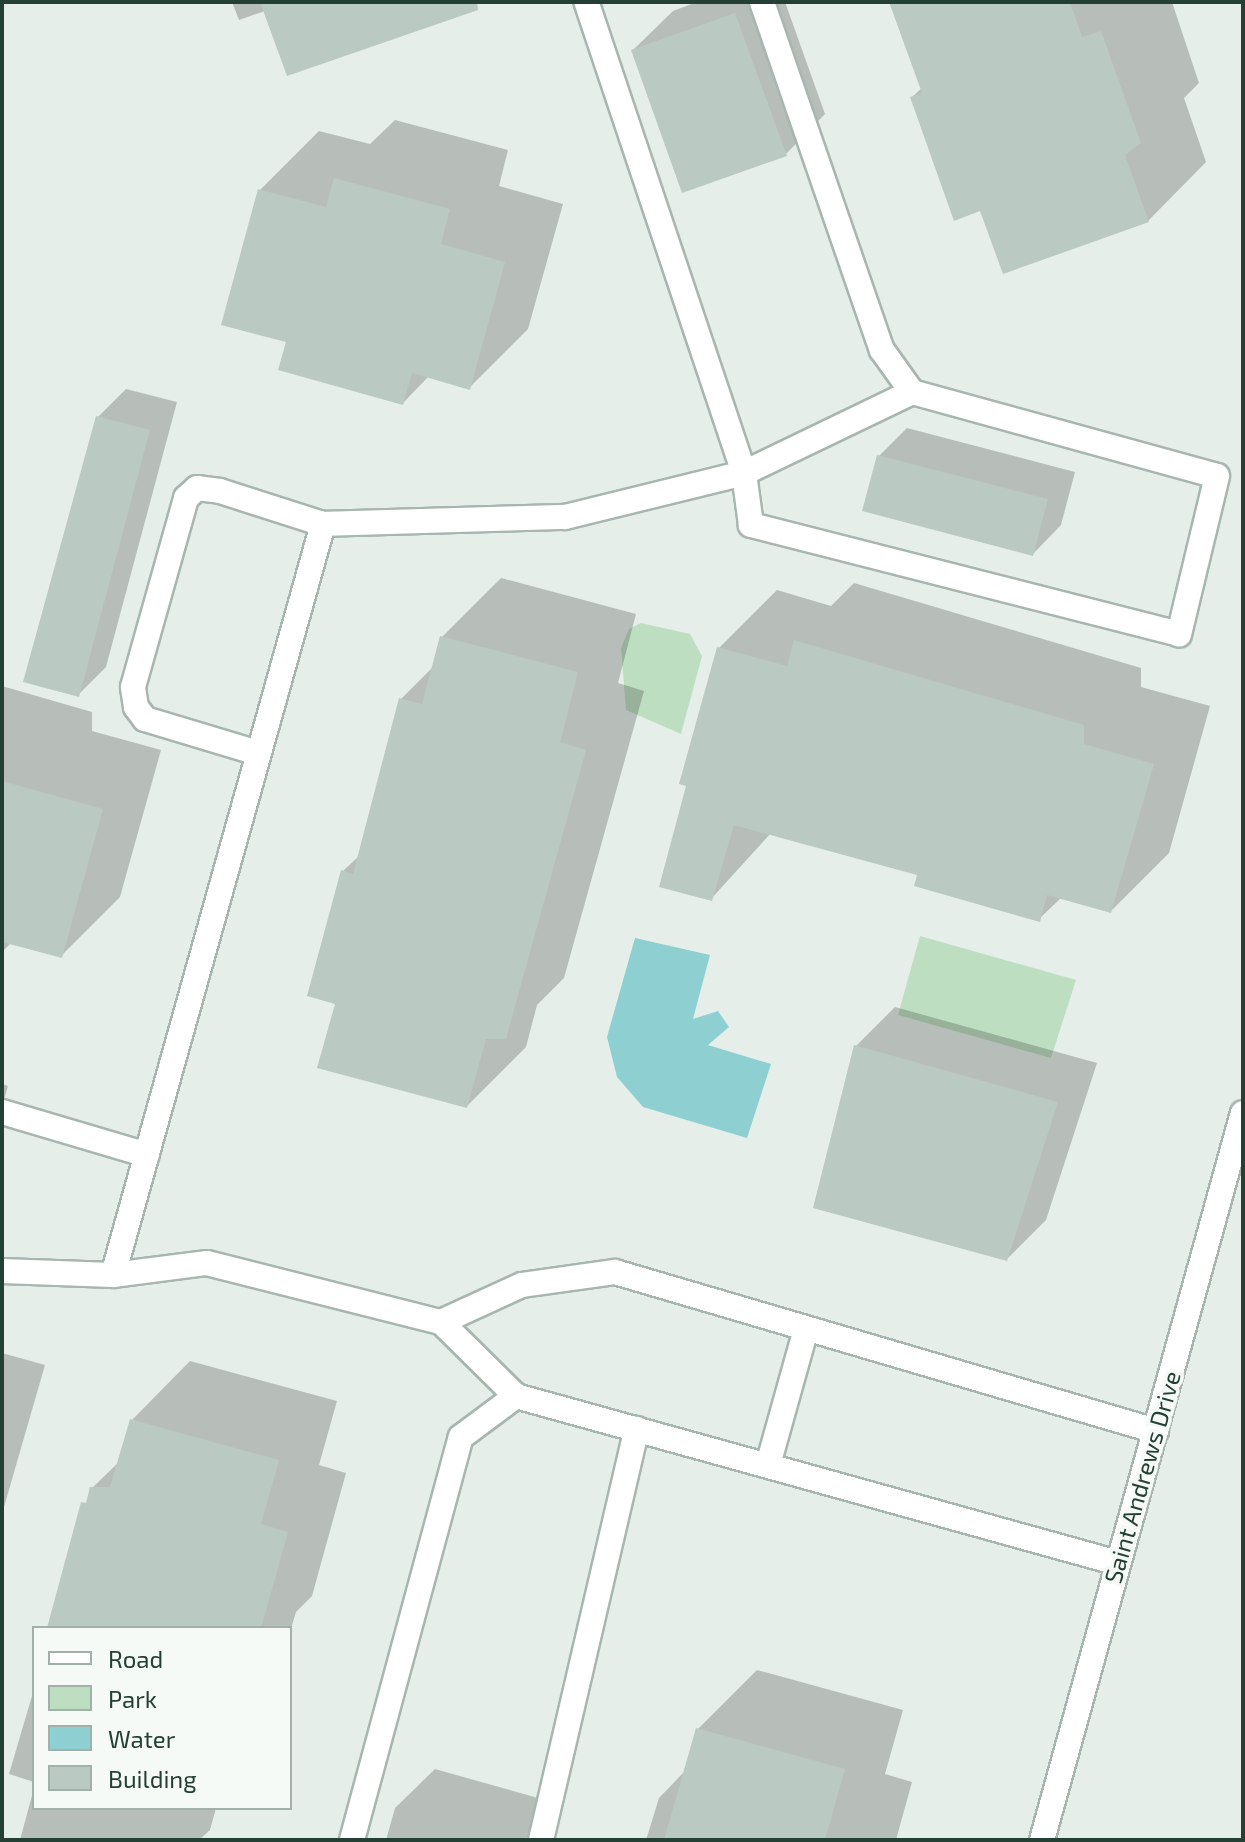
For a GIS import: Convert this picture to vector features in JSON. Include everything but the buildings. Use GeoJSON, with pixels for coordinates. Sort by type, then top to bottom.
{"type":"FeatureCollection","features":[{"type":"Feature","properties":{"kind":"street"},"geometry":{"type":"LineString","coordinates":[[586,2],[744,473],[751,525],[1179,634],[1217,476],[912,392],[882,350],[762,2]]}},
{"type":"Feature","properties":{"kind":"street"},"geometry":{"type":"LineString","coordinates":[[258,753],[145,719],[136,707],[133,687],[186,498],[197,488],[220,491],[323,524],[565,517],[744,473],[912,392]]}},
{"type":"Feature","properties":{"kind":"street"},"geometry":{"type":"LineString","coordinates":[[113,1275],[323,524]]}},
{"type":"Feature","properties":{"kind":"street"},"geometry":{"type":"LineString","coordinates":[[2,1112],[147,1155]]}},
{"type":"Feature","properties":{"kind":"street","name":"Saint Andrews Drive"},"geometry":{"type":"LineString","coordinates":[[1042,1840],[1243,1113]]}},
{"type":"Feature","properties":{"kind":"street"},"geometry":{"type":"LineString","coordinates":[[2,1271],[113,1275],[207,1263],[441,1322],[516,1396],[1118,1563]]}},
{"type":"Feature","properties":{"kind":"street"},"geometry":{"type":"LineString","coordinates":[[441,1322],[522,1285],[615,1272],[1156,1431]]}},
{"type":"Feature","properties":{"kind":"street"},"geometry":{"type":"LineString","coordinates":[[768,1465],[806,1329]]}},
{"type":"Feature","properties":{"kind":"street"},"geometry":{"type":"LineString","coordinates":[[352,1840],[461,1437],[516,1396]]}},
{"type":"Feature","properties":{"kind":"street"},"geometry":{"type":"LineString","coordinates":[[541,1840],[637,1429]]}},
{"type":"Feature","properties":{"kind":"green space"},"geometry":{"type":"Polygon","coordinates":[[[641,623],[690,634],[702,656],[681,734],[626,710],[621,648],[629,629],[641,623]]]}},
{"type":"Feature","properties":{"kind":"green space"},"geometry":{"type":"Polygon","coordinates":[[[920,936],[1076,980],[1051,1058],[898,1015],[920,936]]]}},
{"type":"Feature","properties":{"kind":"water"},"geometry":{"type":"Polygon","coordinates":[[[635,938],[710,955],[693,1019],[718,1011],[729,1027],[708,1045],[771,1064],[747,1138],[643,1107],[617,1077],[607,1037],[635,938]]]}}]}
